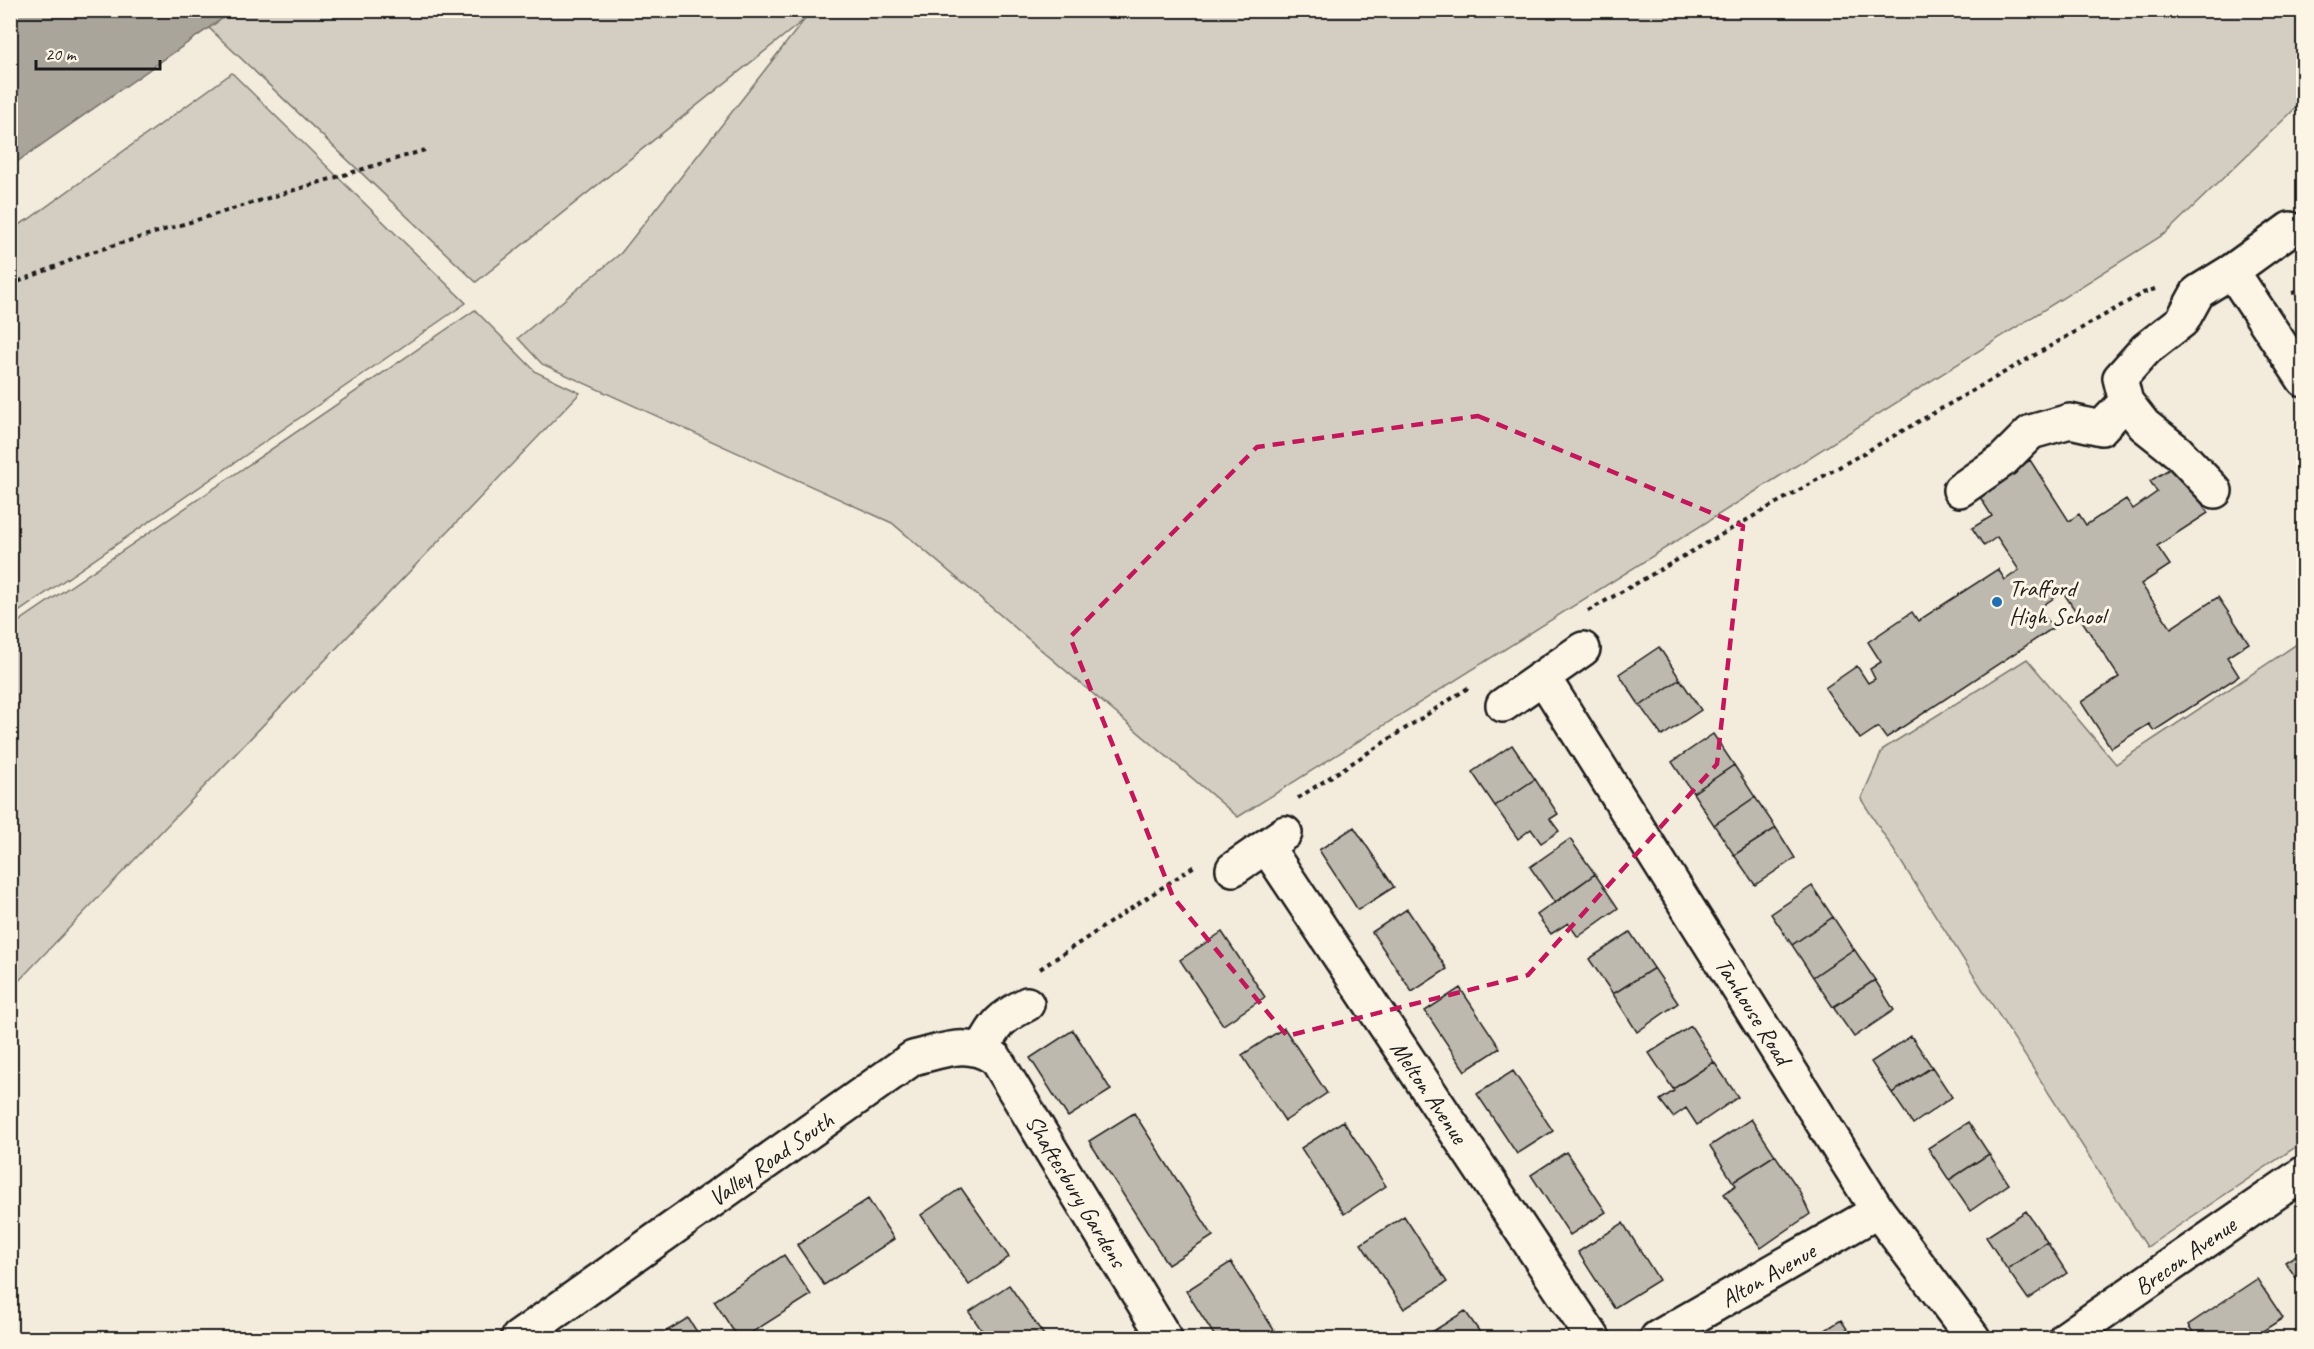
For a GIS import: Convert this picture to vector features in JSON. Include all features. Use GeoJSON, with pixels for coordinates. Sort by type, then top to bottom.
{"type":"FeatureCollection","features":[{"type":"Feature","properties":{"kind":"street"},"geometry":{"type":"LineString","coordinates":[[2215,491],[2178,452],[2144,425],[2126,402],[2120,378],[2146,349],[2182,321],[2198,292],[2232,271],[2290,229]]}},
{"type":"Feature","properties":{"kind":"street"},"geometry":{"type":"LineString","coordinates":[[2232,271],[2304,380]]}},
{"type":"Feature","properties":{"kind":"street"},"geometry":{"type":"LineString","coordinates":[[1960,490],[2003,460],[2031,432],[2070,422],[2101,428],[2126,402]]}},
{"type":"Feature","properties":{"kind":"street"},"geometry":{"type":"LineString","coordinates":[[1503,705],[1583,649]]}},
{"type":"Feature","properties":{"kind":"street","name":"Tanhouse Road"},"geometry":{"type":"LineString","coordinates":[[1543,677],[1878,1211],[1973,1338]]}},
{"type":"Feature","properties":{"kind":"street","name":"Melton Avenue"},"geometry":{"type":"LineString","coordinates":[[1233,869],[1276,839],[1593,1338]]}},
{"type":"Feature","properties":{"kind":"street"},"geometry":{"type":"LineString","coordinates":[[982,1049],[996,1023],[1027,1004]]}},
{"type":"Feature","properties":{"kind":"street","name":"Valley Road South"},"geometry":{"type":"LineString","coordinates":[[518,1338],[913,1058],[963,1047],[982,1049]]}},
{"type":"Feature","properties":{"kind":"street","name":"Shaftesbury Gardens"},"geometry":{"type":"LineString","coordinates":[[982,1049],[994,1058],[1165,1338]]}},
{"type":"Feature","properties":{"kind":"street","name":"Brecon Avenue"},"geometry":{"type":"LineString","coordinates":[[2066,1338],[2304,1173]]}},
{"type":"Feature","properties":{"kind":"street","name":"Alton Avenue"},"geometry":{"type":"LineString","coordinates":[[1657,1338],[1878,1211]]}},
{"type":"Feature","properties":{"kind":"path"},"geometry":{"type":"LineString","coordinates":[[10,285],[89,253],[425,150]]}},
{"type":"Feature","properties":{"kind":"highlighted area"},"geometry":{"type":"Polygon","coordinates":[[[1478,416],[1743,526],[1717,764],[1528,975],[1287,1036],[1173,897],[1070,637],[1257,447],[1478,416]]]}},
{"type":"Feature","properties":{"kind":"shaded area"},"geometry":{"type":"Polygon","coordinates":[[[11,10],[233,10],[233,11],[11,166],[11,10]]]}},
{"type":"Feature","properties":{"kind":"shaded area"},"geometry":{"type":"Polygon","coordinates":[[[233,10],[2303,10],[2304,100],[2166,233],[1238,817],[892,523],[542,364],[518,338],[621,253],[805,19],[476,282],[208,27],[233,10]]]}},
{"type":"Feature","properties":{"kind":"shaded area"},"geometry":{"type":"Polygon","coordinates":[[[232,73],[466,303],[11,617],[11,229],[29,219],[232,73]]]}},
{"type":"Feature","properties":{"kind":"shaded area"},"geometry":{"type":"Polygon","coordinates":[[[475,310],[536,372],[580,393],[11,989],[11,627],[475,310]]]}},
{"type":"Feature","properties":{"kind":"shaded area"},"geometry":{"type":"Polygon","coordinates":[[[2303,640],[2303,1142],[2147,1247],[1861,799],[1883,749],[2027,659],[2116,764],[2303,640]]]}},
{"type":"Feature","properties":{"kind":"building","name":"Trafford High School"},"geometry":{"type":"Polygon","coordinates":[[[2030,460],[2069,521],[2079,514],[2086,525],[2126,499],[2133,509],[2157,492],[2150,481],[2177,464],[2208,513],[2157,546],[2170,565],[2141,584],[2171,628],[2218,597],[2249,643],[2227,657],[2239,676],[2154,731],[2149,724],[2111,748],[2081,702],[2119,677],[2063,592],[2039,608],[2053,628],[1886,738],[1878,727],[1860,739],[1825,688],[1857,666],[1868,683],[1875,679],[1870,669],[1881,662],[1868,642],[1912,612],[1918,621],[1998,569],[2005,580],[2019,570],[1997,537],[1984,546],[1972,528],[1992,516],[1978,494],[2030,460]]]}},
{"type":"Feature","properties":{"kind":"building"},"geometry":{"type":"Polygon","coordinates":[[[1659,647],[1680,679],[1640,706],[1619,674],[1659,647]]]}},
{"type":"Feature","properties":{"kind":"building"},"geometry":{"type":"Polygon","coordinates":[[[1680,679],[1701,710],[1662,736],[1640,706],[1680,679]]]}},
{"type":"Feature","properties":{"kind":"building"},"geometry":{"type":"Polygon","coordinates":[[[1713,734],[1734,765],[1693,793],[1672,762],[1713,734]]]}},
{"type":"Feature","properties":{"kind":"building"},"geometry":{"type":"Polygon","coordinates":[[[1512,745],[1535,779],[1495,806],[1472,772],[1512,745]]]}},
{"type":"Feature","properties":{"kind":"building"},"geometry":{"type":"Polygon","coordinates":[[[1734,765],[1755,797],[1714,825],[1693,793],[1734,765]]]}},
{"type":"Feature","properties":{"kind":"building"},"geometry":{"type":"Polygon","coordinates":[[[1535,779],[1558,814],[1550,819],[1559,831],[1541,843],[1531,829],[1518,839],[1495,806],[1535,779]]]}},
{"type":"Feature","properties":{"kind":"building"},"geometry":{"type":"Polygon","coordinates":[[[1755,797],[1776,828],[1734,855],[1714,825],[1755,797]]]}},
{"type":"Feature","properties":{"kind":"building"},"geometry":{"type":"Polygon","coordinates":[[[1354,827],[1394,887],[1358,910],[1319,850],[1354,827]]]}},
{"type":"Feature","properties":{"kind":"building"},"geometry":{"type":"Polygon","coordinates":[[[1776,828],[1795,858],[1755,885],[1734,855],[1776,828]]]}},
{"type":"Feature","properties":{"kind":"building"},"geometry":{"type":"Polygon","coordinates":[[[1570,839],[1595,874],[1555,903],[1530,867],[1570,839]]]}},
{"type":"Feature","properties":{"kind":"building"},"geometry":{"type":"Polygon","coordinates":[[[1595,874],[1618,908],[1578,937],[1568,923],[1551,934],[1537,915],[1595,874]]]}},
{"type":"Feature","properties":{"kind":"building"},"geometry":{"type":"Polygon","coordinates":[[[1812,886],[1833,917],[1792,945],[1771,914],[1812,886]]]}},
{"type":"Feature","properties":{"kind":"building"},"geometry":{"type":"Polygon","coordinates":[[[1407,909],[1447,969],[1412,992],[1372,932],[1407,909]]]}},
{"type":"Feature","properties":{"kind":"building"},"geometry":{"type":"Polygon","coordinates":[[[1833,917],[1854,949],[1813,977],[1792,945],[1833,917]]]}},
{"type":"Feature","properties":{"kind":"building"},"geometry":{"type":"Polygon","coordinates":[[[1222,932],[1265,997],[1223,1025],[1180,960],[1222,932]]]}},
{"type":"Feature","properties":{"kind":"building"},"geometry":{"type":"Polygon","coordinates":[[[1630,932],[1654,968],[1613,994],[1589,959],[1630,932]]]}},
{"type":"Feature","properties":{"kind":"building"},"geometry":{"type":"Polygon","coordinates":[[[1854,949],[1875,980],[1833,1007],[1813,977],[1854,949]]]}},
{"type":"Feature","properties":{"kind":"building"},"geometry":{"type":"Polygon","coordinates":[[[1654,968],[1678,1003],[1637,1032],[1613,994],[1654,968]]]}},
{"type":"Feature","properties":{"kind":"building"},"geometry":{"type":"Polygon","coordinates":[[[1875,980],[1894,1010],[1854,1037],[1833,1007],[1875,980]]]}},
{"type":"Feature","properties":{"kind":"building"},"geometry":{"type":"Polygon","coordinates":[[[1460,988],[1500,1048],[1465,1071],[1425,1011],[1460,988]]]}},
{"type":"Feature","properties":{"kind":"building"},"geometry":{"type":"Polygon","coordinates":[[[1691,1026],[1714,1062],[1673,1089],[1649,1053],[1691,1026]]]}},
{"type":"Feature","properties":{"kind":"building"},"geometry":{"type":"Polygon","coordinates":[[[1284,1028],[1327,1093],[1285,1121],[1242,1055],[1284,1028]]]}},
{"type":"Feature","properties":{"kind":"building"},"geometry":{"type":"Polygon","coordinates":[[[1073,1030],[1111,1090],[1068,1117],[1030,1058],[1073,1030]]]}},
{"type":"Feature","properties":{"kind":"building"},"geometry":{"type":"Polygon","coordinates":[[[1911,1036],[1932,1067],[1892,1093],[1871,1062],[1911,1036]]]}},
{"type":"Feature","properties":{"kind":"building"},"geometry":{"type":"Polygon","coordinates":[[[1714,1062],[1738,1097],[1697,1125],[1686,1108],[1673,1117],[1660,1100],[1714,1062]]]}},
{"type":"Feature","properties":{"kind":"building"},"geometry":{"type":"Polygon","coordinates":[[[1932,1067],[1952,1097],[1913,1124],[1892,1093],[1932,1067]]]}},
{"type":"Feature","properties":{"kind":"building"},"geometry":{"type":"Polygon","coordinates":[[[1513,1071],[1553,1131],[1517,1154],[1477,1094],[1513,1071]]]}},
{"type":"Feature","properties":{"kind":"building"},"geometry":{"type":"Polygon","coordinates":[[[1134,1113],[1213,1236],[1168,1265],[1089,1141],[1134,1113]]]}},
{"type":"Feature","properties":{"kind":"building"},"geometry":{"type":"Polygon","coordinates":[[[1751,1119],[1775,1155],[1733,1182],[1710,1146],[1751,1119]]]}},
{"type":"Feature","properties":{"kind":"building"},"geometry":{"type":"Polygon","coordinates":[[[1343,1121],[1386,1186],[1344,1214],[1301,1148],[1343,1121]]]}},
{"type":"Feature","properties":{"kind":"building"},"geometry":{"type":"Polygon","coordinates":[[[1968,1122],[1989,1154],[1949,1180],[1928,1148],[1968,1122]]]}},
{"type":"Feature","properties":{"kind":"building"},"geometry":{"type":"Polygon","coordinates":[[[1566,1152],[1606,1212],[1570,1235],[1531,1175],[1566,1152]]]}},
{"type":"Feature","properties":{"kind":"building"},"geometry":{"type":"Polygon","coordinates":[[[1989,1154],[2009,1184],[1970,1211],[1949,1180],[1989,1154]]]}},
{"type":"Feature","properties":{"kind":"building"},"geometry":{"type":"Polygon","coordinates":[[[1775,1155],[1799,1190],[1810,1214],[1761,1248],[1724,1194],[1736,1185],[1733,1182],[1775,1155]]]}},
{"type":"Feature","properties":{"kind":"building"},"geometry":{"type":"Polygon","coordinates":[[[961,1188],[1009,1257],[969,1285],[921,1215],[961,1188]]]}},
{"type":"Feature","properties":{"kind":"building"},"geometry":{"type":"Polygon","coordinates":[[[868,1199],[894,1239],[824,1285],[797,1245],[868,1199]]]}},
{"type":"Feature","properties":{"kind":"building"},"geometry":{"type":"Polygon","coordinates":[[[2026,1211],[2047,1242],[2007,1269],[1986,1237],[2026,1211]]]}},
{"type":"Feature","properties":{"kind":"building"},"geometry":{"type":"Polygon","coordinates":[[[1404,1216],[1447,1282],[1404,1309],[1361,1244],[1404,1216]]]}},
{"type":"Feature","properties":{"kind":"building"},"geometry":{"type":"Polygon","coordinates":[[[1623,1223],[1659,1280],[1614,1308],[1578,1252],[1623,1223]]]}},
{"type":"Feature","properties":{"kind":"building"},"geometry":{"type":"Polygon","coordinates":[[[2047,1242],[2067,1273],[2028,1299],[2007,1269],[2047,1242]]]}},
{"type":"Feature","properties":{"kind":"building"},"geometry":{"type":"Polygon","coordinates":[[[2304,1250],[2304,1289],[2285,1262],[2304,1250]]]}},
{"type":"Feature","properties":{"kind":"building"},"geometry":{"type":"Polygon","coordinates":[[[784,1255],[811,1295],[743,1338],[738,1338],[714,1301],[784,1255]]]}},
{"type":"Feature","properties":{"kind":"building"},"geometry":{"type":"Polygon","coordinates":[[[1231,1262],[1279,1338],[1216,1338],[1186,1291],[1231,1262]]]}},
{"type":"Feature","properties":{"kind":"building"},"geometry":{"type":"Polygon","coordinates":[[[2257,1279],[2283,1318],[2252,1338],[2197,1338],[2188,1325],[2257,1279]]]}},
{"type":"Feature","properties":{"kind":"building"},"geometry":{"type":"Polygon","coordinates":[[[1009,1285],[1046,1338],[987,1338],[969,1312],[1009,1285]]]}},
{"type":"Feature","properties":{"kind":"building"},"geometry":{"type":"Polygon","coordinates":[[[1465,1311],[1484,1338],[1424,1337],[1465,1311]]]}},
{"type":"Feature","properties":{"kind":"building"},"geometry":{"type":"Polygon","coordinates":[[[688,1318],[701,1338],[655,1338],[688,1318]]]}},
{"type":"Feature","properties":{"kind":"building"},"geometry":{"type":"Polygon","coordinates":[[[1841,1320],[1853,1338],[1813,1338],[1841,1320]]]}},
{"type":"Feature","properties":{"kind":"place","name":"Trafford High School"},"geometry":{"type":"Point","coordinates":[1997,602]}}]}
